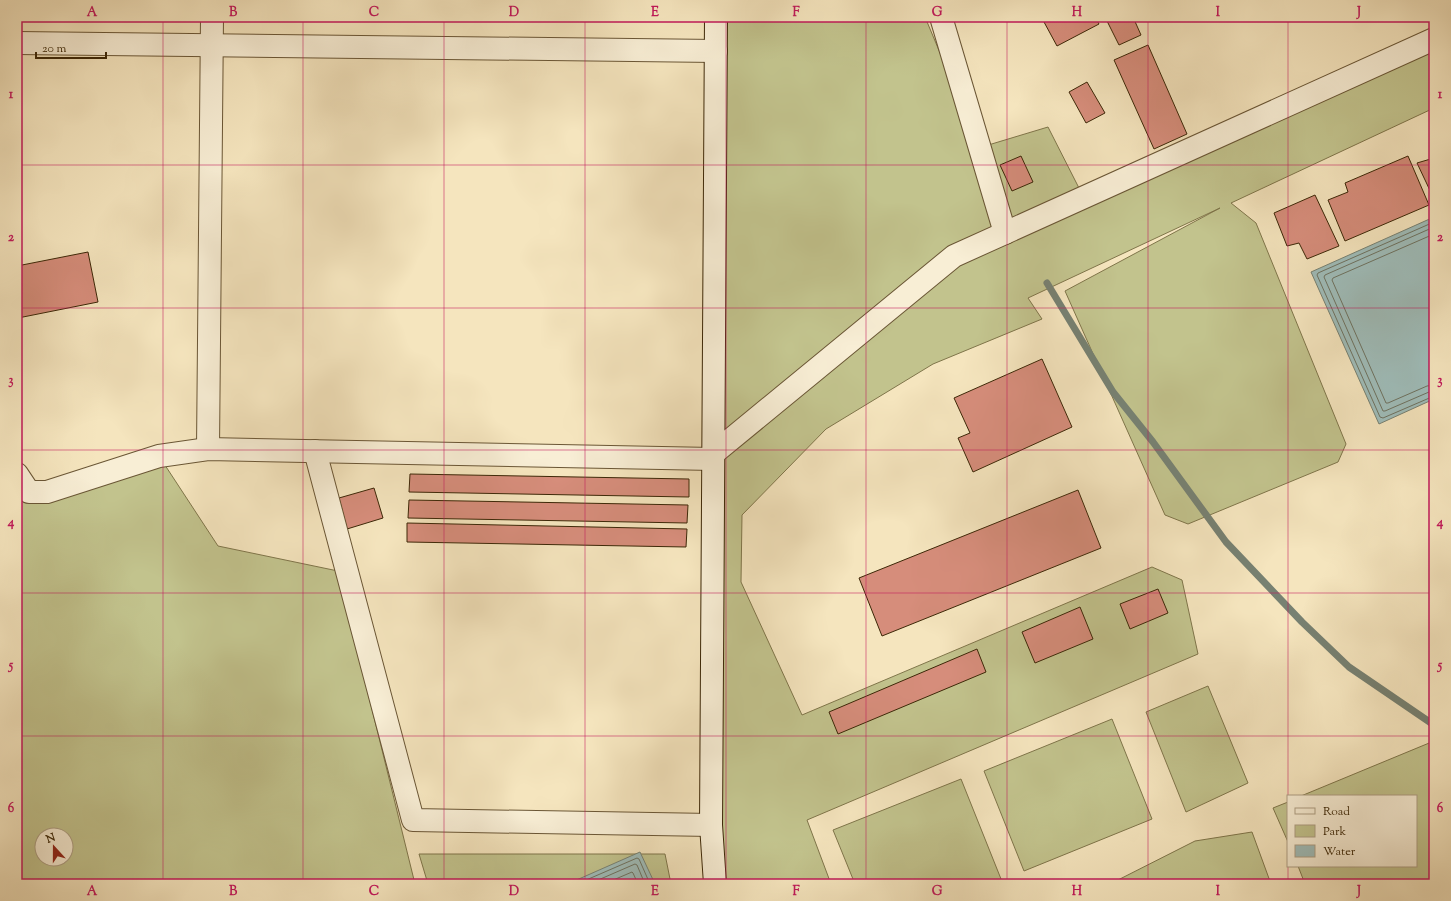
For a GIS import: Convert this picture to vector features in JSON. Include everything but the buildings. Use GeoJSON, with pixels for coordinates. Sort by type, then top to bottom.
{"type":"FeatureCollection","features":[{"type":"Feature","properties":{"kind":"street"},"geometry":{"type":"LineString","coordinates":[[208,449],[212,17]]}},
{"type":"Feature","properties":{"kind":"street"},"geometry":{"type":"LineString","coordinates":[[715,884],[710,825],[716,17]]}},
{"type":"Feature","properties":{"kind":"street"},"geometry":{"type":"LineString","coordinates":[[941,17],[1005,232]]}},
{"type":"Feature","properties":{"kind":"street"},"geometry":{"type":"LineString","coordinates":[[17,474],[29,492],[46,492],[159,456],[208,449],[713,457],[954,256],[1434,40]]}},
{"type":"Feature","properties":{"kind":"street"},"geometry":{"type":"LineString","coordinates":[[17,43],[716,51]]}},
{"type":"Feature","properties":{"kind":"street"},"geometry":{"type":"LineString","coordinates":[[315,451],[413,820],[710,825]]}},
{"type":"Feature","properties":{"kind":"green space"},"geometry":{"type":"Polygon","coordinates":[[[715,17],[925,17],[982,153],[1001,234],[1434,39],[1434,108],[1231,203],[1256,223],[1346,444],[1338,462],[1188,524],[1165,515],[1065,291],[1220,208],[1028,298],[1042,319],[933,364],[826,429],[742,515],[741,582],[802,715],[1152,567],[1182,580],[1198,654],[807,820],[831,884],[717,884],[715,17]]]}},
{"type":"Feature","properties":{"kind":"green space"},"geometry":{"type":"Polygon","coordinates":[[[1048,127],[1081,192],[1004,228],[985,146],[1048,127]]]}},
{"type":"Feature","properties":{"kind":"green space"},"geometry":{"type":"Polygon","coordinates":[[[159,456],[218,546],[338,571],[415,884],[17,884],[17,489],[159,456]]]}},
{"type":"Feature","properties":{"kind":"green space"},"geometry":{"type":"Polygon","coordinates":[[[1208,686],[1248,783],[1186,812],[1146,712],[1208,686]]]}},
{"type":"Feature","properties":{"kind":"green space"},"geometry":{"type":"Polygon","coordinates":[[[1112,719],[1152,819],[1024,871],[984,771],[1112,719]]]}},
{"type":"Feature","properties":{"kind":"green space"},"geometry":{"type":"Polygon","coordinates":[[[1434,741],[1434,884],[1305,884],[1298,867],[1417,867],[1417,795],[1303,795],[1434,741]]]}},
{"type":"Feature","properties":{"kind":"green space"},"geometry":{"type":"Polygon","coordinates":[[[961,779],[1001,879],[989,884],[855,884],[833,830],[961,779]]]}},
{"type":"Feature","properties":{"kind":"green space"},"geometry":{"type":"Polygon","coordinates":[[[1287,802],[1287,840],[1273,808],[1287,802]]]}},
{"type":"Feature","properties":{"kind":"green space"},"geometry":{"type":"Polygon","coordinates":[[[1252,832],[1271,884],[1110,884],[1195,841],[1252,832]]]}},
{"type":"Feature","properties":{"kind":"green space"},"geometry":{"type":"Polygon","coordinates":[[[419,854],[665,854],[671,884],[428,884],[419,854]]]}},
{"type":"Feature","properties":{"kind":"water"},"geometry":{"type":"Polygon","coordinates":[[[1434,217],[1434,399],[1379,424],[1311,272],[1434,217]]]}},
{"type":"Feature","properties":{"kind":"water"},"geometry":{"type":"Polygon","coordinates":[[[640,852],[655,884],[573,884],[572,882],[640,852]]]}},
{"type":"Feature","properties":{"kind":"waterway"},"geometry":{"type":"LineString","coordinates":[[1047,283],[1113,392],[1153,442],[1226,542],[1302,622],[1349,667],[1434,725]]}}]}
